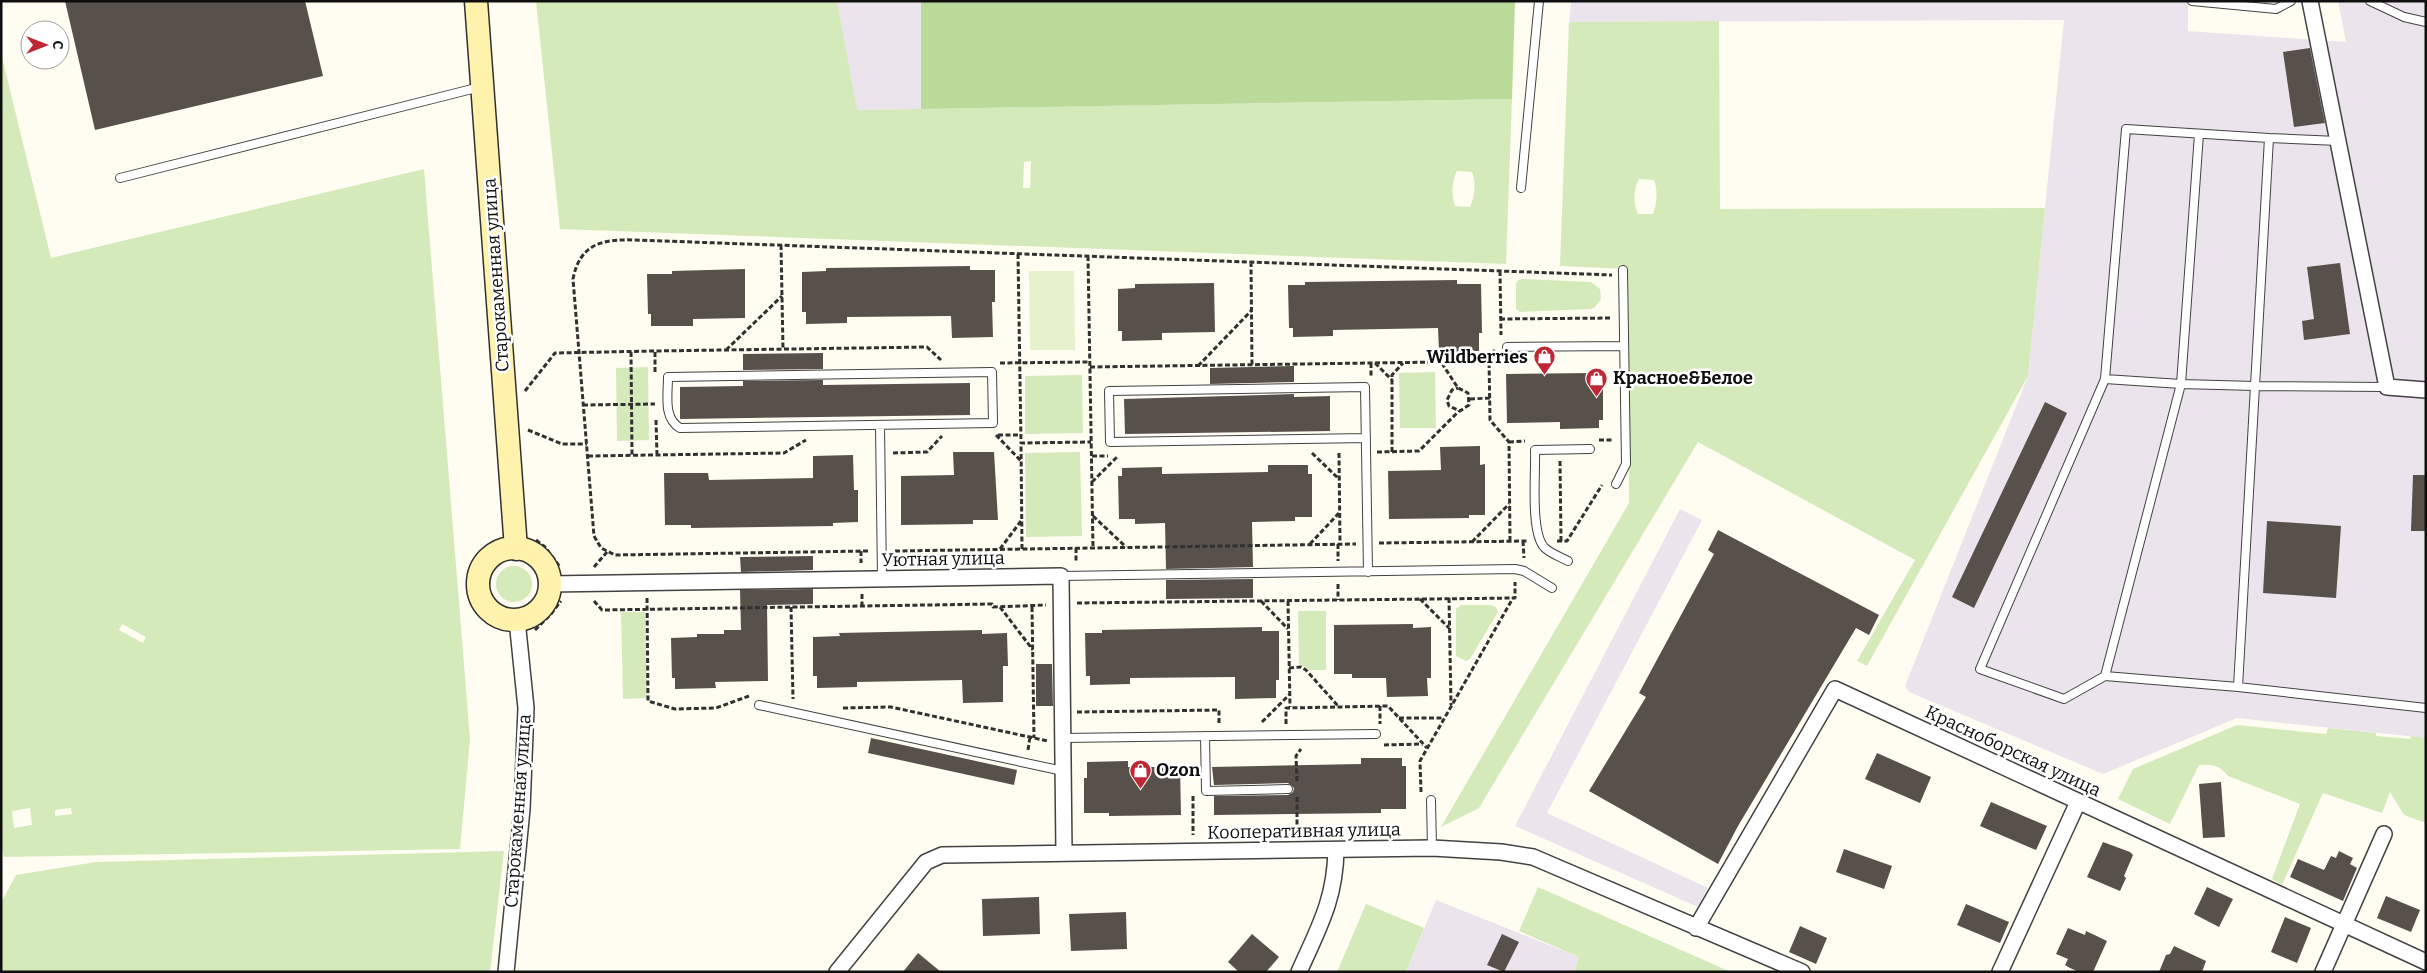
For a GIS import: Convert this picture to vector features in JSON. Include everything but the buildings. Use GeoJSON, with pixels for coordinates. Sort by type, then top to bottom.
{"type":"FeatureCollection","features":[{"type":"Feature","properties":{"kind":"street","name":"Старокаменная улица"},"geometry":{"type":"LineString","coordinates":[[476,1],[516,548]]}},
{"type":"Feature","properties":{"kind":"street"},"geometry":{"type":"LineString","coordinates":[[2310,1],[2387,387],[2426,390]]}},
{"type":"Feature","properties":{"kind":"street"},"geometry":{"type":"LineString","coordinates":[[516,548],[530,553],[541,562],[548,574],[549,584],[548,595],[541,607],[530,616],[525,627],[491,612],[482,601],[478,588],[480,574],[486,562],[497,553],[516,548]]}},
{"type":"Feature","properties":{"kind":"street"},"geometry":{"type":"LineString","coordinates":[[1061,576],[1064,853]]}},
{"type":"Feature","properties":{"kind":"street","name":"Уютная улица"},"geometry":{"type":"LineString","coordinates":[[549,584],[1061,576]]}},
{"type":"Feature","properties":{"kind":"street","name":"Старокаменная улица"},"geometry":{"type":"LineString","coordinates":[[506,972],[522,809],[526,708],[525,627]]}},
{"type":"Feature","properties":{"kind":"street","name":"Красноборская улица"},"geometry":{"type":"LineString","coordinates":[[1696,928],[1835,689],[2426,962]]}},
{"type":"Feature","properties":{"kind":"street"},"geometry":{"type":"LineString","coordinates":[[2000,972],[2078,802]]}},
{"type":"Feature","properties":{"kind":"street"},"geometry":{"type":"LineString","coordinates":[[2323,972],[2345,926],[2384,834]]}},
{"type":"Feature","properties":{"kind":"street","name":"Кооперативная улица"},"geometry":{"type":"LineString","coordinates":[[837,972],[926,862],[942,854],[1432,848],[1501,852],[1533,857],[1802,972]]}},
{"type":"Feature","properties":{"kind":"street"},"geometry":{"type":"LineString","coordinates":[[1299,972],[1328,907],[1335,878],[1336,850]]}},
{"type":"Feature","properties":{"kind":"lane"},"geometry":{"type":"LineString","coordinates":[[1521,188],[1539,1]]}},
{"type":"Feature","properties":{"kind":"lane"},"geometry":{"type":"LineString","coordinates":[[2192,1],[2276,10],[2291,1]]}},
{"type":"Feature","properties":{"kind":"lane"},"geometry":{"type":"LineString","coordinates":[[2370,1],[2404,17],[2426,22]]}},
{"type":"Feature","properties":{"kind":"lane"},"geometry":{"type":"LineString","coordinates":[[120,178],[482,87]]}},
{"type":"Feature","properties":{"kind":"lane"},"geometry":{"type":"LineString","coordinates":[[2338,142],[2126,129],[2104,379],[1980,669],[2064,699],[2104,676],[2238,687],[2426,708]]}},
{"type":"Feature","properties":{"kind":"lane"},"geometry":{"type":"LineString","coordinates":[[2104,676],[2181,384],[2199,134]]}},
{"type":"Feature","properties":{"kind":"lane"},"geometry":{"type":"LineString","coordinates":[[2238,687],[2269,138]]}},
{"type":"Feature","properties":{"kind":"lane"},"geometry":{"type":"LineString","coordinates":[[1616,484],[1626,464],[1623,270]]}},
{"type":"Feature","properties":{"kind":"lane"},"geometry":{"type":"LineString","coordinates":[[1507,348],[1624,346]]}},
{"type":"Feature","properties":{"kind":"lane"},"geometry":{"type":"LineString","coordinates":[[992,372],[993,423],[880,425],[680,428],[673,424],[668,416],[668,377],[992,372]]}},
{"type":"Feature","properties":{"kind":"lane"},"geometry":{"type":"LineString","coordinates":[[2104,379],[2181,384],[2387,387]]}},
{"type":"Feature","properties":{"kind":"lane"},"geometry":{"type":"LineString","coordinates":[[1366,438],[1110,442],[1109,391],[1365,387],[1366,438],[1366,452],[1368,544],[1368,572]]}},
{"type":"Feature","properties":{"kind":"lane"},"geometry":{"type":"LineString","coordinates":[[880,425],[882,579]]}},
{"type":"Feature","properties":{"kind":"lane"},"geometry":{"type":"LineString","coordinates":[[1568,561],[1544,548],[1540,541],[1537,526],[1535,450],[1590,449]]}},
{"type":"Feature","properties":{"kind":"lane"},"geometry":{"type":"LineString","coordinates":[[1061,576],[1515,569],[1524,571],[1552,588]]}},
{"type":"Feature","properties":{"kind":"lane"},"geometry":{"type":"LineString","coordinates":[[759,705],[1063,771]]}},
{"type":"Feature","properties":{"kind":"lane"},"geometry":{"type":"LineString","coordinates":[[1063,741],[1205,736],[1376,734]]}},
{"type":"Feature","properties":{"kind":"lane"},"geometry":{"type":"LineString","coordinates":[[1205,736],[1206,790],[1288,789]]}},
{"type":"Feature","properties":{"kind":"lane"},"geometry":{"type":"LineString","coordinates":[[1431,800],[1432,848]]}},
{"type":"Feature","properties":{"kind":"path"},"geometry":{"type":"LineString","coordinates":[[1606,480],[1567,540],[615,555],[601,548],[594,536],[573,279],[579,260],[593,246],[613,240],[1612,275]]}},
{"type":"Feature","properties":{"kind":"path"},"geometry":{"type":"LineString","coordinates":[[781,245],[783,350]]}},
{"type":"Feature","properties":{"kind":"path"},"geometry":{"type":"LineString","coordinates":[[1018,254],[1022,549]]}},
{"type":"Feature","properties":{"kind":"path"},"geometry":{"type":"LineString","coordinates":[[1088,256],[1093,548]]}},
{"type":"Feature","properties":{"kind":"path"},"geometry":{"type":"LineString","coordinates":[[1251,262],[1252,365]]}},
{"type":"Feature","properties":{"kind":"path"},"geometry":{"type":"LineString","coordinates":[[1500,271],[1501,336]]}},
{"type":"Feature","properties":{"kind":"path"},"geometry":{"type":"LineString","coordinates":[[726,350],[782,295]]}},
{"type":"Feature","properties":{"kind":"path"},"geometry":{"type":"LineString","coordinates":[[1198,366],[1251,311]]}},
{"type":"Feature","properties":{"kind":"path"},"geometry":{"type":"LineString","coordinates":[[1500,319],[1613,318]]}},
{"type":"Feature","properties":{"kind":"path"},"geometry":{"type":"LineString","coordinates":[[927,347],[944,364]]}},
{"type":"Feature","properties":{"kind":"path"},"geometry":{"type":"LineString","coordinates":[[524,392],[555,353],[655,351]]}},
{"type":"Feature","properties":{"kind":"path"},"geometry":{"type":"LineString","coordinates":[[631,352],[632,455]]}},
{"type":"Feature","properties":{"kind":"path"},"geometry":{"type":"LineString","coordinates":[[1489,358],[1490,420],[1508,442],[1510,541]]}},
{"type":"Feature","properties":{"kind":"path"},"geometry":{"type":"LineString","coordinates":[[991,363],[1090,362]]}},
{"type":"Feature","properties":{"kind":"path"},"geometry":{"type":"LineString","coordinates":[[1392,452],[1392,375],[1403,362]]}},
{"type":"Feature","properties":{"kind":"path"},"geometry":{"type":"LineString","coordinates":[[1090,367],[1442,362],[1458,388]]}},
{"type":"Feature","properties":{"kind":"path"},"geometry":{"type":"LineString","coordinates":[[1375,363],[1392,380]]}},
{"type":"Feature","properties":{"kind":"path"},"geometry":{"type":"LineString","coordinates":[[1366,452],[1419,452],[1460,411],[1469,405],[1470,399],[1464,389],[1458,388],[1452,390],[1447,400],[1449,406],[1460,411]]}},
{"type":"Feature","properties":{"kind":"path"},"geometry":{"type":"LineString","coordinates":[[1470,399],[1490,398]]}},
{"type":"Feature","properties":{"kind":"path"},"geometry":{"type":"LineString","coordinates":[[583,405],[656,404]]}},
{"type":"Feature","properties":{"kind":"path"},"geometry":{"type":"LineString","coordinates":[[528,430],[562,444],[587,444]]}},
{"type":"Feature","properties":{"kind":"path"},"geometry":{"type":"LineString","coordinates":[[995,435],[1021,461]]}},
{"type":"Feature","properties":{"kind":"path"},"geometry":{"type":"LineString","coordinates":[[927,452],[943,436]]}},
{"type":"Feature","properties":{"kind":"path"},"geometry":{"type":"LineString","coordinates":[[588,456],[784,453],[808,438]]}},
{"type":"Feature","properties":{"kind":"path"},"geometry":{"type":"LineString","coordinates":[[1021,443],[1091,442]]}},
{"type":"Feature","properties":{"kind":"path"},"geometry":{"type":"LineString","coordinates":[[1560,450],[1562,540]]}},
{"type":"Feature","properties":{"kind":"path"},"geometry":{"type":"LineString","coordinates":[[1312,453],[1340,480]]}},
{"type":"Feature","properties":{"kind":"path"},"geometry":{"type":"LineString","coordinates":[[1339,453],[1340,544]]}},
{"type":"Feature","properties":{"kind":"path"},"geometry":{"type":"LineString","coordinates":[[1092,482],[1118,456]]}},
{"type":"Feature","properties":{"kind":"path"},"geometry":{"type":"LineString","coordinates":[[1472,542],[1510,504]]}},
{"type":"Feature","properties":{"kind":"path"},"geometry":{"type":"LineString","coordinates":[[1310,544],[1340,513]]}},
{"type":"Feature","properties":{"kind":"path"},"geometry":{"type":"LineString","coordinates":[[1092,516],[1126,547]]}},
{"type":"Feature","properties":{"kind":"path"},"geometry":{"type":"LineString","coordinates":[[1000,549],[1022,521]]}},
{"type":"Feature","properties":{"kind":"path"},"geometry":{"type":"LineString","coordinates":[[590,572],[607,552]]}},
{"type":"Feature","properties":{"kind":"path"},"geometry":{"type":"LineString","coordinates":[[1420,761],[1513,598],[1515,598],[1515,569]]}},
{"type":"Feature","properties":{"kind":"path"},"geometry":{"type":"LineString","coordinates":[[647,582],[648,701],[675,709],[716,708],[757,693]]}},
{"type":"Feature","properties":{"kind":"path"},"geometry":{"type":"LineString","coordinates":[[525,627],[568,596]]}},
{"type":"Feature","properties":{"kind":"path"},"geometry":{"type":"LineString","coordinates":[[1449,598],[1451,707]]}},
{"type":"Feature","properties":{"kind":"path"},"geometry":{"type":"LineString","coordinates":[[602,610],[992,604],[993,607],[1032,607],[1061,604],[1513,598]]}},
{"type":"Feature","properties":{"kind":"path"},"geometry":{"type":"LineString","coordinates":[[1419,599],[1450,628]]}},
{"type":"Feature","properties":{"kind":"path"},"geometry":{"type":"LineString","coordinates":[[1260,601],[1289,630]]}},
{"type":"Feature","properties":{"kind":"path"},"geometry":{"type":"LineString","coordinates":[[1288,601],[1290,708]]}},
{"type":"Feature","properties":{"kind":"path"},"geometry":{"type":"LineString","coordinates":[[791,607],[793,700]]}},
{"type":"Feature","properties":{"kind":"path"},"geometry":{"type":"LineString","coordinates":[[1000,607],[1033,651]]}},
{"type":"Feature","properties":{"kind":"path"},"geometry":{"type":"LineString","coordinates":[[1032,607],[1034,738]]}},
{"type":"Feature","properties":{"kind":"path"},"geometry":{"type":"LineString","coordinates":[[1289,668],[1306,670],[1339,707]]}},
{"type":"Feature","properties":{"kind":"path"},"geometry":{"type":"LineString","coordinates":[[1268,725],[1258,725],[1290,694]]}},
{"type":"Feature","properties":{"kind":"path"},"geometry":{"type":"LineString","coordinates":[[1277,725],[1286,724],[1286,708],[1388,706],[1427,748]]}},
{"type":"Feature","properties":{"kind":"path"},"geometry":{"type":"LineString","coordinates":[[836,708],[891,707],[1034,738],[1063,741]]}},
{"type":"Feature","properties":{"kind":"path"},"geometry":{"type":"LineString","coordinates":[[1072,712],[1219,710],[1219,726],[1229,725]]}},
{"type":"Feature","properties":{"kind":"path"},"geometry":{"type":"LineString","coordinates":[[1399,718],[1445,718]]}},
{"type":"Feature","properties":{"kind":"path"},"geometry":{"type":"LineString","coordinates":[[1376,745],[1423,744]]}},
{"type":"Feature","properties":{"kind":"path"},"geometry":{"type":"LineString","coordinates":[[1297,834],[1296,756],[1306,746]]}},
{"type":"Feature","properties":{"kind":"path"},"geometry":{"type":"LineString","coordinates":[[1193,791],[1194,836]]}},
{"type":"Feature","properties":{"kind":"shaded area"},"geometry":{"type":"Polygon","coordinates":[[[837,1],[921,1],[921,109],[856,110],[837,1]]]}},
{"type":"Feature","properties":{"kind":"shaded area"},"geometry":{"type":"Polygon","coordinates":[[[1571,1],[2188,1],[2188,31],[2346,42],[2338,1],[2426,1],[2426,738],[2237,718],[2103,774],[1909,692],[1905,686],[2028,376],[2064,20],[1569,22],[1571,1]]]}},
{"type":"Feature","properties":{"kind":"shaded area"},"geometry":{"type":"Polygon","coordinates":[[[1680,509],[1702,520],[1547,813],[1708,888],[1698,907],[1515,826],[1680,509]]]}},
{"type":"Feature","properties":{"kind":"shaded area"},"geometry":{"type":"Polygon","coordinates":[[[1436,900],[1579,957],[1574,972],[1406,972],[1436,900]]]}},
{"type":"Feature","properties":{"kind":"green space"},"geometry":{"type":"Polygon","coordinates":[[[536,1],[837,1],[857,110],[1512,99],[1506,264],[560,229],[536,1]],[[1031,161],[1024,162],[1023,188],[1030,188],[1031,161]],[[1457,171],[1453,188],[1455,206],[1470,207],[1474,190],[1472,172],[1457,171]]]}},
{"type":"Feature","properties":{"kind":"green space"},"geometry":{"type":"Polygon","coordinates":[[[921,1],[1515,1],[1512,99],[921,109],[921,1]]]}},
{"type":"Feature","properties":{"kind":"green space"},"geometry":{"type":"Polygon","coordinates":[[[1719,21],[1720,209],[2045,208],[2028,376],[1867,666],[1857,661],[1915,560],[1698,442],[1479,808],[1441,827],[1629,503],[1628,269],[1560,266],[1569,22],[1719,21]],[[1639,179],[1634,197],[1638,214],[1653,214],[1656,197],[1654,180],[1639,179]]]}},
{"type":"Feature","properties":{"kind":"green space"},"geometry":{"type":"Polygon","coordinates":[[[1,53],[51,258],[424,169],[470,739],[460,849],[4,857],[1,845],[1,53]],[[122,624],[119,630],[143,643],[146,637],[122,624]],[[30,808],[12,811],[14,828],[32,825],[30,808]],[[71,808],[55,810],[55,816],[72,814],[71,808]]]}},
{"type":"Feature","properties":{"kind":"green space"},"geometry":{"type":"Polygon","coordinates":[[[1029,271],[1074,271],[1075,350],[1030,350],[1029,271]]]}},
{"type":"Feature","properties":{"kind":"green space"},"geometry":{"type":"Polygon","coordinates":[[[1518,280],[1591,282],[1600,289],[1601,299],[1591,309],[1520,312],[1516,309],[1516,284],[1518,280]]]}},
{"type":"Feature","properties":{"kind":"green space"},"geometry":{"type":"Polygon","coordinates":[[[648,367],[649,440],[617,441],[616,368],[648,367]]]}},
{"type":"Feature","properties":{"kind":"green space"},"geometry":{"type":"Polygon","coordinates":[[[1435,372],[1436,428],[1400,428],[1399,373],[1435,372]]]}},
{"type":"Feature","properties":{"kind":"green space"},"geometry":{"type":"Polygon","coordinates":[[[1082,375],[1083,433],[1025,434],[1025,376],[1082,375]]]}},
{"type":"Feature","properties":{"kind":"green space"},"geometry":{"type":"Polygon","coordinates":[[[1080,452],[1082,536],[1026,537],[1025,453],[1080,452]]]}},
{"type":"Feature","properties":{"kind":"green space"},"geometry":{"type":"Polygon","coordinates":[[[514,566],[521,567],[527,571],[531,577],[531,591],[527,597],[521,601],[514,602],[507,601],[501,597],[497,591],[496,584],[497,577],[501,571],[507,567],[514,566]]]}},
{"type":"Feature","properties":{"kind":"green space"},"geometry":{"type":"Polygon","coordinates":[[[1461,605],[1491,605],[1496,607],[1498,612],[1470,659],[1466,661],[1456,656],[1456,609],[1461,605]]]}},
{"type":"Feature","properties":{"kind":"green space"},"geometry":{"type":"Polygon","coordinates":[[[1298,611],[1326,611],[1326,670],[1310,670],[1299,664],[1298,611]]]}},
{"type":"Feature","properties":{"kind":"green space"},"geometry":{"type":"Polygon","coordinates":[[[621,612],[645,612],[647,698],[623,699],[621,612]]]}},
{"type":"Feature","properties":{"kind":"green space"},"geometry":{"type":"Polygon","coordinates":[[[2237,725],[2326,734],[2328,728],[2376,733],[2376,736],[2410,739],[2411,736],[2426,738],[2426,823],[2404,815],[2390,792],[2382,813],[2323,793],[2282,885],[2272,879],[2300,804],[2228,776],[2219,767],[2208,765],[2199,765],[2170,824],[2118,799],[2133,769],[2237,725]]]}},
{"type":"Feature","properties":{"kind":"green space"},"geometry":{"type":"Polygon","coordinates":[[[504,851],[490,972],[1,972],[1,903],[16,875],[96,862],[504,851]]]}},
{"type":"Feature","properties":{"kind":"green space"},"geometry":{"type":"Polygon","coordinates":[[[1538,887],[1731,972],[1574,972],[1579,957],[1519,931],[1538,887]]]}},
{"type":"Feature","properties":{"kind":"green space"},"geometry":{"type":"Polygon","coordinates":[[[1366,904],[1424,928],[1406,972],[1337,972],[1366,904]]]}},
{"type":"Feature","properties":{"kind":"place","name":"Wildberries"},"geometry":{"type":"Point","coordinates":[1544,376]}},
{"type":"Feature","properties":{"kind":"place","name":"Красное&Белое"},"geometry":{"type":"Point","coordinates":[1597,397]}},
{"type":"Feature","properties":{"kind":"place","name":"Ozon"},"geometry":{"type":"Point","coordinates":[1140,789]}}]}
